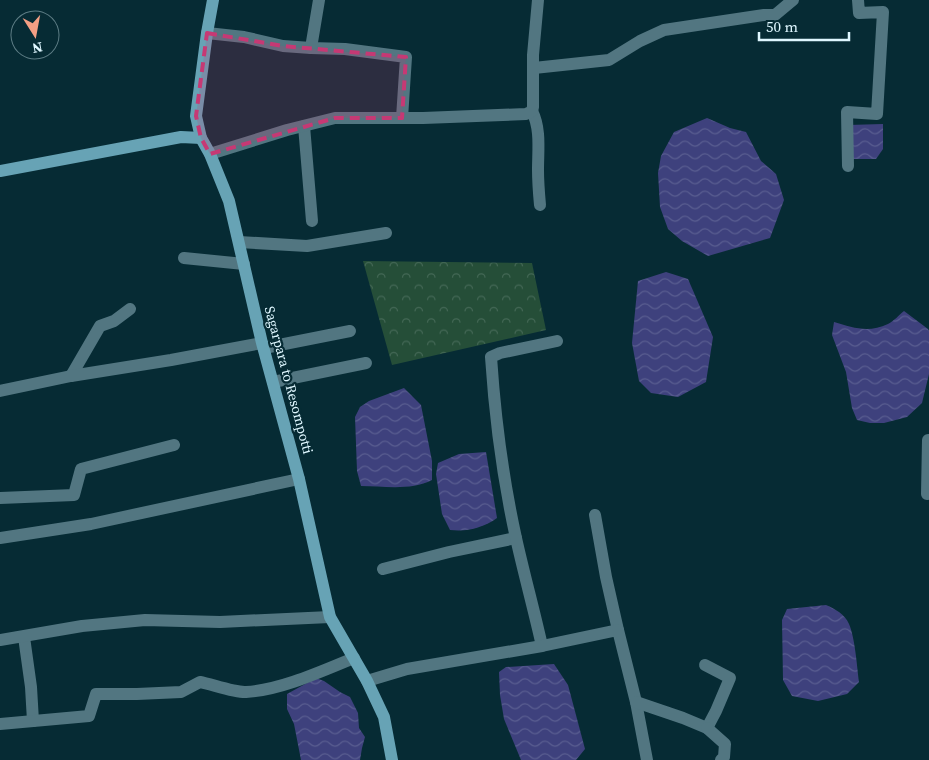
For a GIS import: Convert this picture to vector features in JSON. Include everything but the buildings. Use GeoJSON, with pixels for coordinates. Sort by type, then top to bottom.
{"type":"FeatureCollection","features":[{"type":"Feature","properties":{"kind":"main road","name":"Sagarpara to Resompotti"},"geometry":{"type":"LineString","coordinates":[[212,0],[196,116],[200,138],[210,154],[229,202],[263,345],[299,479],[330,617],[367,681],[384,717],[392,760]]}},
{"type":"Feature","properties":{"kind":"main road"},"geometry":{"type":"LineString","coordinates":[[0,171],[181,137],[200,138]]}},
{"type":"Feature","properties":{"kind":"street"},"geometry":{"type":"LineString","coordinates":[[311,48],[319,0]]}},
{"type":"Feature","properties":{"kind":"street"},"geometry":{"type":"LineString","coordinates":[[538,0],[533,55],[532,111],[538,128],[540,205]]}},
{"type":"Feature","properties":{"kind":"street"},"geometry":{"type":"LineString","coordinates":[[534,68],[609,60],[640,41],[664,30],[775,15],[793,0]]}},
{"type":"Feature","properties":{"kind":"street"},"geometry":{"type":"LineString","coordinates":[[848,166],[847,112],[877,114],[883,12],[859,13],[858,0]]}},
{"type":"Feature","properties":{"kind":"street"},"geometry":{"type":"LineString","coordinates":[[206,33],[282,46],[345,49],[406,57],[402,118]]}},
{"type":"Feature","properties":{"kind":"street"},"geometry":{"type":"LineString","coordinates":[[210,154],[335,118],[423,118],[526,114],[532,111]]}},
{"type":"Feature","properties":{"kind":"street"},"geometry":{"type":"LineString","coordinates":[[304,126],[312,221]]}},
{"type":"Feature","properties":{"kind":"street"},"geometry":{"type":"LineString","coordinates":[[239,242],[307,246],[386,233]]}},
{"type":"Feature","properties":{"kind":"street"},"geometry":{"type":"LineString","coordinates":[[184,258],[244,264]]}},
{"type":"Feature","properties":{"kind":"street"},"geometry":{"type":"LineString","coordinates":[[71,376],[100,326],[114,322],[130,309]]}},
{"type":"Feature","properties":{"kind":"street"},"geometry":{"type":"LineString","coordinates":[[0,391],[71,376],[350,331]]}},
{"type":"Feature","properties":{"kind":"street"},"geometry":{"type":"LineString","coordinates":[[542,646],[516,538],[499,445],[492,357],[500,353],[557,340]]}},
{"type":"Feature","properties":{"kind":"street"},"geometry":{"type":"LineString","coordinates":[[273,382],[366,363]]}},
{"type":"Feature","properties":{"kind":"street"},"geometry":{"type":"LineString","coordinates":[[926,494],[929,440]]}},
{"type":"Feature","properties":{"kind":"street"},"geometry":{"type":"LineString","coordinates":[[0,498],[74,494],[81,468],[174,445]]}},
{"type":"Feature","properties":{"kind":"street"},"geometry":{"type":"LineString","coordinates":[[0,538],[91,524],[299,479]]}},
{"type":"Feature","properties":{"kind":"street"},"geometry":{"type":"LineString","coordinates":[[595,515],[606,576],[636,702],[647,760]]}},
{"type":"Feature","properties":{"kind":"street"},"geometry":{"type":"LineString","coordinates":[[383,569],[449,552],[516,538]]}},
{"type":"Feature","properties":{"kind":"street"},"geometry":{"type":"LineString","coordinates":[[0,640],[82,626],[145,620],[220,622],[330,617]]}},
{"type":"Feature","properties":{"kind":"street"},"geometry":{"type":"LineString","coordinates":[[367,681],[407,669],[542,646],[618,630]]}},
{"type":"Feature","properties":{"kind":"street"},"geometry":{"type":"LineString","coordinates":[[24,637],[31,686],[33,721]]}},
{"type":"Feature","properties":{"kind":"street"},"geometry":{"type":"LineString","coordinates":[[0,724],[89,716],[96,694],[181,692],[200,682],[244,692],[277,687],[354,658]]}},
{"type":"Feature","properties":{"kind":"street"},"geometry":{"type":"LineString","coordinates":[[705,665],[730,678],[707,728]]}},
{"type":"Feature","properties":{"kind":"street"},"geometry":{"type":"LineString","coordinates":[[636,702],[707,728],[725,744],[722,760]]}},
{"type":"Feature","properties":{"kind":"highlighted area"},"geometry":{"type":"Polygon","coordinates":[[[207,33],[283,46],[406,57],[402,118],[335,118],[210,154],[201,138],[196,116],[207,33]]]}},
{"type":"Feature","properties":{"kind":"green space"},"geometry":{"type":"Polygon","coordinates":[[[363,261],[532,263],[546,330],[392,365],[363,261]]]}},
{"type":"Feature","properties":{"kind":"water"},"geometry":{"type":"Polygon","coordinates":[[[707,118],[730,128],[746,132],[761,161],[776,174],[784,200],[770,238],[708,256],[682,241],[668,229],[660,207],[658,173],[661,156],[674,132],[707,118]]]}},
{"type":"Feature","properties":{"kind":"water"},"geometry":{"type":"Polygon","coordinates":[[[883,124],[883,149],[876,159],[849,159],[848,125],[883,124]]]}},
{"type":"Feature","properties":{"kind":"water"},"geometry":{"type":"Polygon","coordinates":[[[666,272],[688,279],[713,337],[706,382],[678,397],[651,393],[639,381],[632,343],[638,281],[666,272]]]}},
{"type":"Feature","properties":{"kind":"water"},"geometry":{"type":"Polygon","coordinates":[[[904,311],[929,331],[929,374],[922,403],[907,417],[884,423],[870,423],[857,420],[852,408],[846,372],[832,335],[834,322],[854,328],[868,329],[881,327],[890,323],[904,311]]]}},
{"type":"Feature","properties":{"kind":"water"},"geometry":{"type":"Polygon","coordinates":[[[404,388],[421,405],[432,461],[432,480],[406,487],[361,486],[357,471],[355,417],[360,407],[369,401],[404,388]]]}},
{"type":"Feature","properties":{"kind":"water"},"geometry":{"type":"Polygon","coordinates":[[[486,452],[497,518],[475,528],[450,530],[442,514],[436,474],[438,463],[459,454],[486,452]]]}},
{"type":"Feature","properties":{"kind":"water"},"geometry":{"type":"Polygon","coordinates":[[[826,605],[836,610],[849,624],[854,644],[859,682],[847,694],[818,701],[792,696],[783,680],[782,620],[787,609],[826,605]]]}},
{"type":"Feature","properties":{"kind":"water"},"geometry":{"type":"Polygon","coordinates":[[[554,664],[568,685],[585,749],[576,760],[521,760],[504,719],[499,672],[506,667],[554,664]]]}},
{"type":"Feature","properties":{"kind":"water"},"geometry":{"type":"Polygon","coordinates":[[[316,678],[350,697],[358,713],[359,728],[365,737],[360,760],[301,760],[294,724],[287,709],[287,694],[316,678]]]}}]}
